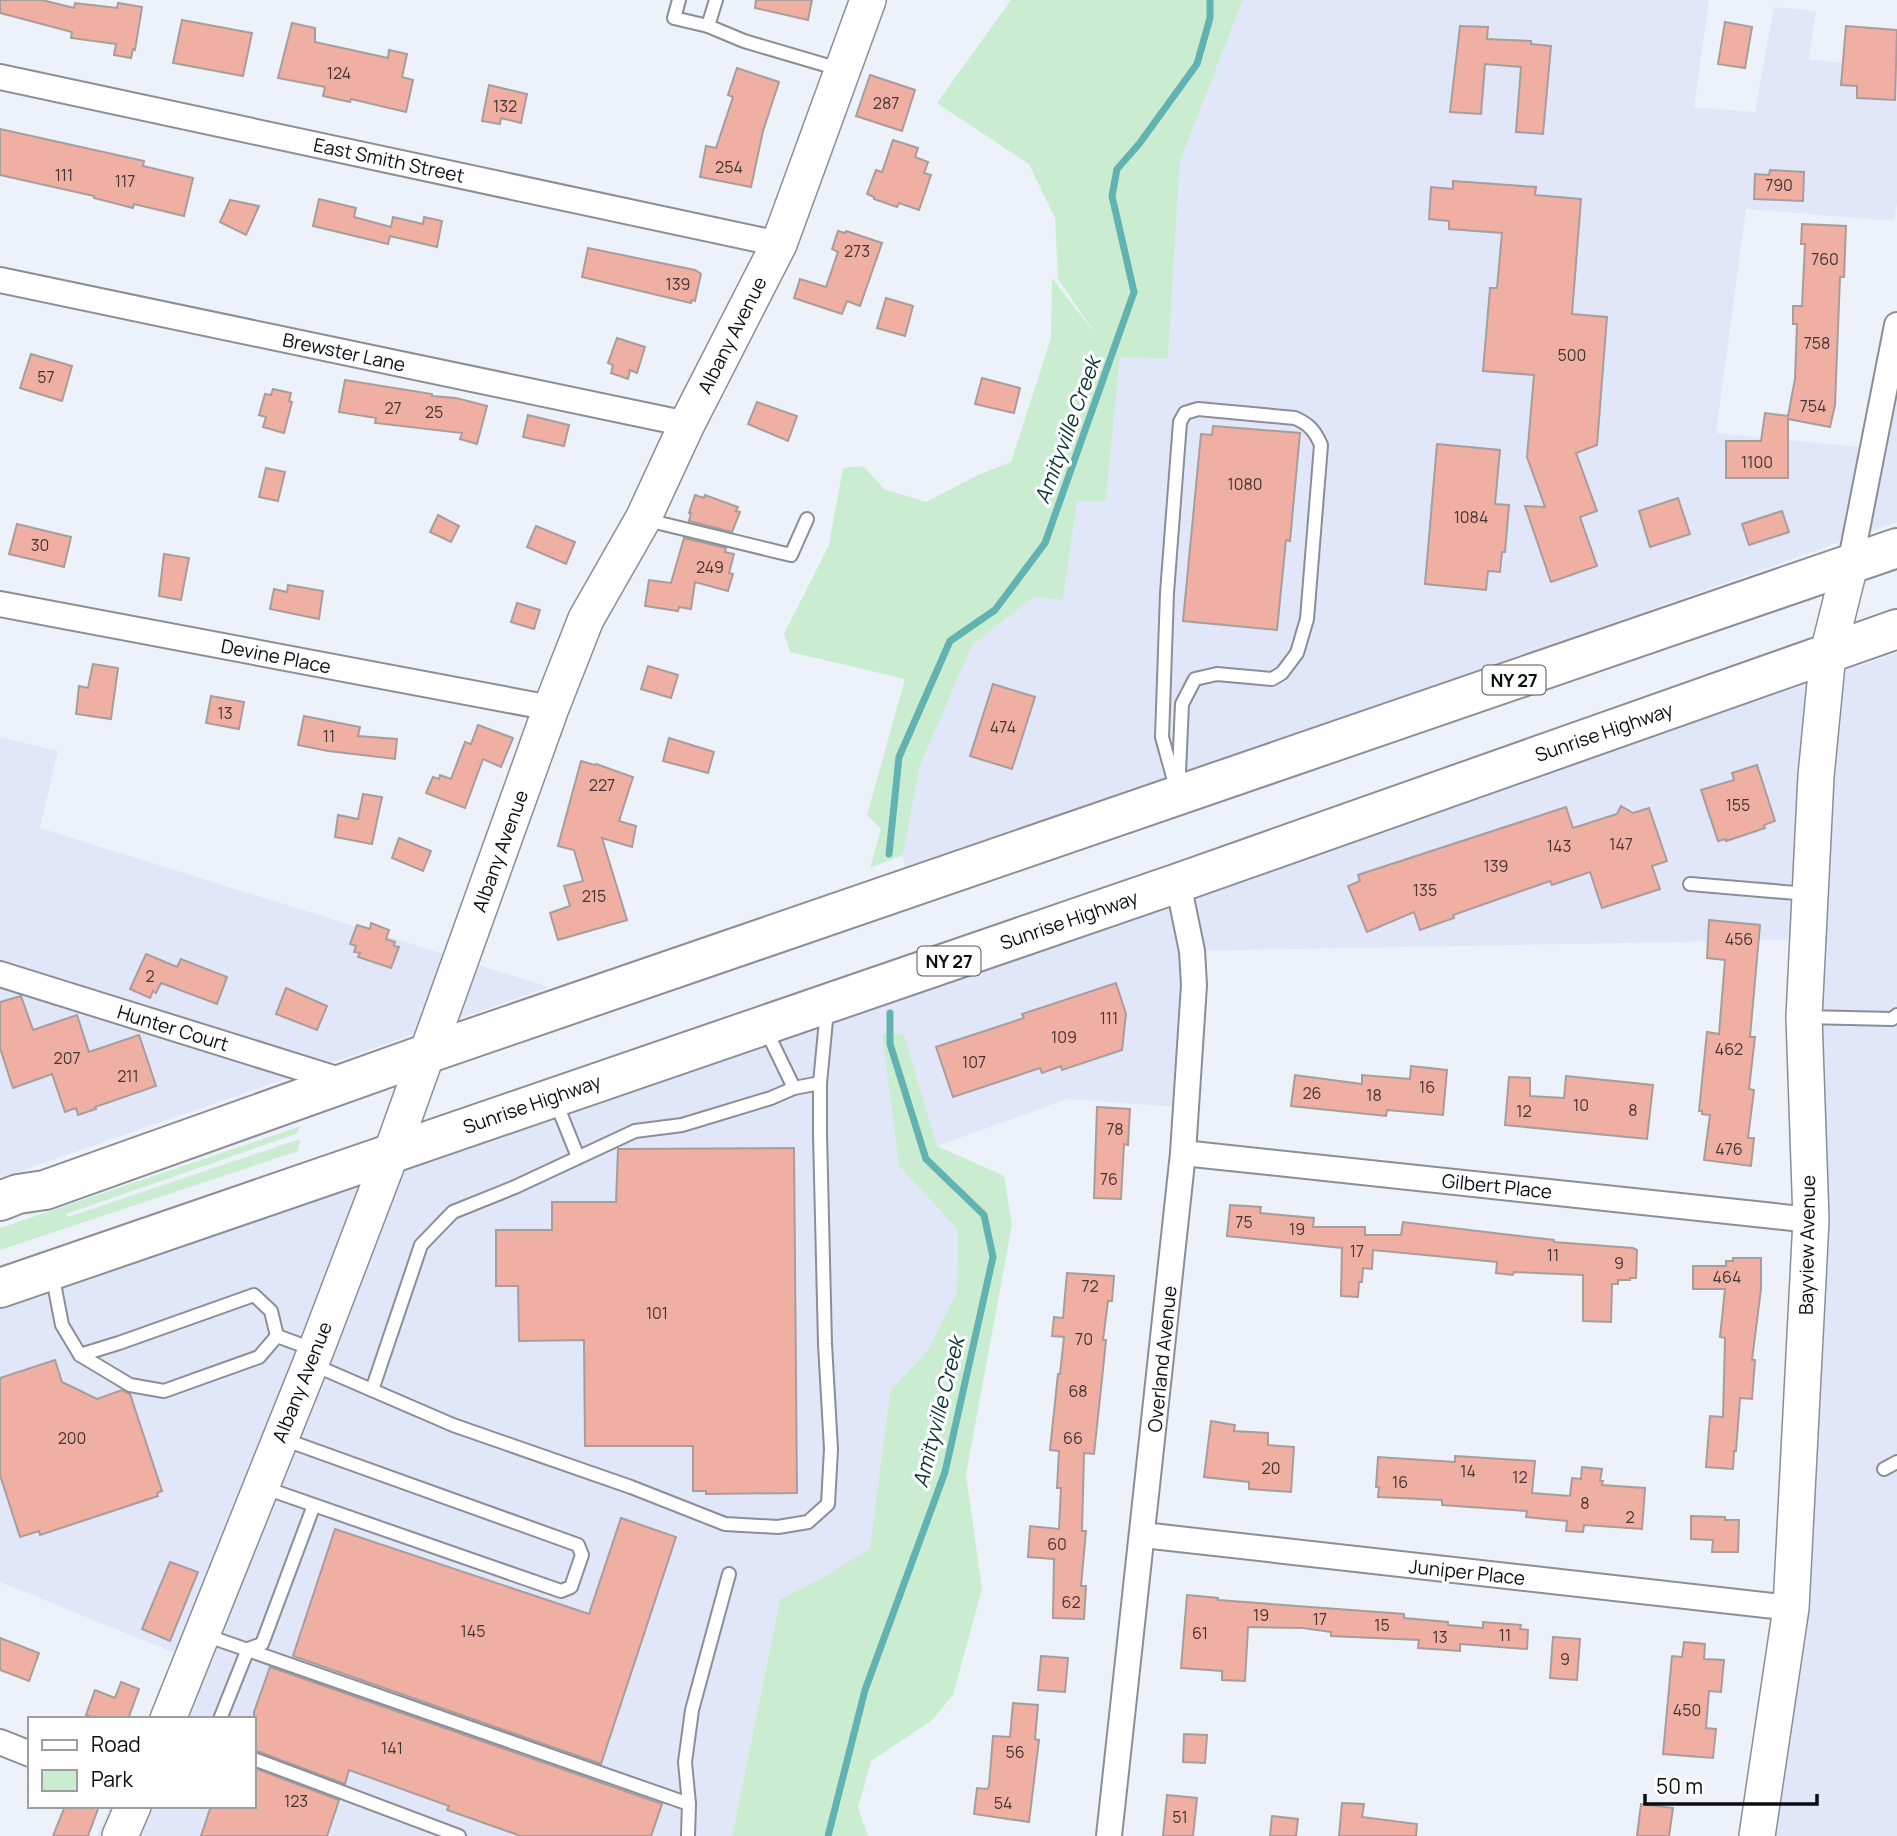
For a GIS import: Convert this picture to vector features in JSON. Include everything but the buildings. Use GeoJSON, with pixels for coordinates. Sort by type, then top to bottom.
{"type":"FeatureCollection","features":[{"type":"Feature","properties":{"kind":"highway","name":"NY 27"},"geometry":{"type":"LineString","coordinates":[[0,1201],[18,1194],[45,1190],[426,1054],[1897,548]]}},
{"type":"Feature","properties":{"kind":"highway","name":"Sunrise Highway"},"geometry":{"type":"LineString","coordinates":[[0,1287],[1178,883],[1897,629]]}},
{"type":"Feature","properties":{"kind":"street","name":"Albany Avenue"},"geometry":{"type":"LineString","coordinates":[[169,1717],[392,1151],[586,619],[643,519],[687,424],[779,244],[868,0]]}},
{"type":"Feature","properties":{"kind":"street","name":"East Smith Street"},"geometry":{"type":"LineString","coordinates":[[0,77],[779,244]]}},
{"type":"Feature","properties":{"kind":"street","name":"Brewster Lane"},"geometry":{"type":"LineString","coordinates":[[0,280],[687,424]]}},
{"type":"Feature","properties":{"kind":"street"},"geometry":{"type":"LineString","coordinates":[[1850,565],[1897,325]]}},
{"type":"Feature","properties":{"kind":"street","name":"Bayview Avenue"},"geometry":{"type":"LineString","coordinates":[[1757,1836],[1790,1608],[1811,1220],[1804,1017],[1816,776],[1828,653],[1850,565]]}},
{"type":"Feature","properties":{"kind":"street","name":"Devine Place"},"geometry":{"type":"LineString","coordinates":[[0,604],[551,709]]}},
{"type":"Feature","properties":{"kind":"street","name":"Overland Avenue"},"geometry":{"type":"LineString","coordinates":[[1109,1836],[1183,1153],[1194,985],[1192,951],[1178,883]]}},
{"type":"Feature","properties":{"kind":"street","name":"Hunter Court"},"geometry":{"type":"LineString","coordinates":[[0,974],[347,1083]]}},
{"type":"Feature","properties":{"kind":"street","name":"Gilbert Place"},"geometry":{"type":"LineString","coordinates":[[1183,1153],[1811,1220]]}},
{"type":"Feature","properties":{"kind":"street","name":"Juniper Place"},"geometry":{"type":"LineString","coordinates":[[1143,1535],[1790,1608]]}},
{"type":"Feature","properties":{"kind":"street"},"geometry":{"type":"LineString","coordinates":[[0,1742],[28,1753]]}},
{"type":"Feature","properties":{"kind":"street"},"geometry":{"type":"LineString","coordinates":[[120,1836],[132,1808]]}},
{"type":"Feature","properties":{"kind":"lane"},"geometry":{"type":"LineString","coordinates":[[679,0],[674,18],[708,26],[744,41],[842,71]]}},
{"type":"Feature","properties":{"kind":"lane"},"geometry":{"type":"LineString","coordinates":[[708,26],[716,0]]}},
{"type":"Feature","properties":{"kind":"lane"},"geometry":{"type":"LineString","coordinates":[[1198,409],[1295,418],[1307,423],[1316,432],[1321,444],[1307,619],[1297,653],[1282,673],[1272,679],[1217,674],[1195,679],[1182,704],[1178,795],[1162,737],[1167,593],[1181,422],[1185,413],[1198,409]]}},
{"type":"Feature","properties":{"kind":"lane"},"geometry":{"type":"LineString","coordinates":[[643,519],[791,555],[807,519]]}},
{"type":"Feature","properties":{"kind":"lane"},"geometry":{"type":"LineString","coordinates":[[1690,884],[1810,894]]}},
{"type":"Feature","properties":{"kind":"lane"},"geometry":{"type":"LineString","coordinates":[[80,1354],[119,1343],[254,1295],[271,1311],[277,1336],[372,1390],[453,1425],[631,1487],[725,1524],[778,1527],[808,1522],[828,1504],[831,1449],[821,1243],[820,1083],[827,1003]]}},
{"type":"Feature","properties":{"kind":"lane"},"geometry":{"type":"LineString","coordinates":[[1804,1017],[1892,1020],[1897,1015]]}},
{"type":"Feature","properties":{"kind":"lane"},"geometry":{"type":"LineString","coordinates":[[764,1024],[794,1088]]}},
{"type":"Feature","properties":{"kind":"lane"},"geometry":{"type":"LineString","coordinates":[[372,1390],[421,1245],[453,1212],[515,1187],[635,1131],[682,1125],[771,1098],[794,1088],[820,1083]]}},
{"type":"Feature","properties":{"kind":"lane"},"geometry":{"type":"LineString","coordinates":[[553,1096],[578,1157]]}},
{"type":"Feature","properties":{"kind":"lane"},"geometry":{"type":"LineString","coordinates":[[51,1270],[62,1325],[80,1354],[130,1385],[164,1391],[260,1357],[277,1336]]}},
{"type":"Feature","properties":{"kind":"lane"},"geometry":{"type":"LineString","coordinates":[[261,1487],[561,1591],[571,1587],[582,1555],[578,1545],[281,1438]]}},
{"type":"Feature","properties":{"kind":"lane"},"geometry":{"type":"LineString","coordinates":[[1884,1469],[1897,1462]]}},
{"type":"Feature","properties":{"kind":"lane"},"geometry":{"type":"LineString","coordinates":[[221,1717],[248,1649],[261,1644],[314,1505]]}},
{"type":"Feature","properties":{"kind":"lane"},"geometry":{"type":"LineString","coordinates":[[688,1836],[689,1804],[685,1762],[692,1710],[729,1574]]}},
{"type":"Feature","properties":{"kind":"lane"},"geometry":{"type":"LineString","coordinates":[[202,1634],[689,1804]]}},
{"type":"Feature","properties":{"kind":"lane"},"geometry":{"type":"LineString","coordinates":[[256,1760],[459,1836]]}},
{"type":"Feature","properties":{"kind":"shaded area"},"geometry":{"type":"Polygon","coordinates":[[[1243,0],[1709,0],[1694,107],[1755,112],[1774,7],[1816,11],[1809,59],[1897,69],[1897,203],[1894,221],[1746,209],[1716,433],[1881,449],[1897,372],[1897,522],[905,873],[903,855],[920,766],[972,645],[1034,597],[1063,600],[1077,500],[1106,501],[1120,357],[1168,359],[1180,161],[1243,0]]]}},
{"type":"Feature","properties":{"kind":"shaded area"},"geometry":{"type":"Polygon","coordinates":[[[1897,653],[1897,1836],[1748,1836],[1781,1627],[1803,1211],[1790,940],[1184,951],[1178,1107],[1067,1099],[937,1146],[904,1034],[899,1166],[958,1230],[957,1292],[927,1351],[890,1391],[870,1549],[780,1599],[732,1836],[97,1836],[109,1808],[256,1808],[256,1717],[148,1717],[175,1653],[0,1582],[0,1300],[179,1242],[1897,653]]]}},
{"type":"Feature","properties":{"kind":"shaded area"},"geometry":{"type":"Polygon","coordinates":[[[0,737],[58,751],[40,828],[549,987],[0,1178],[0,737]]]}},
{"type":"Feature","properties":{"kind":"green space"},"geometry":{"type":"Polygon","coordinates":[[[1011,0],[1243,0],[1180,161],[1168,359],[1120,357],[1106,501],[1077,501],[1063,600],[1034,597],[972,645],[920,766],[903,855],[870,868],[881,829],[867,815],[905,679],[790,652],[784,634],[829,545],[843,468],[863,466],[884,489],[926,502],[980,474],[1011,462],[1051,338],[1052,278],[1097,336],[1058,279],[1055,218],[1029,164],[937,103],[1011,0]]]}},
{"type":"Feature","properties":{"kind":"green space"},"geometry":{"type":"Polygon","coordinates":[[[882,1034],[904,1034],[937,1146],[1004,1176],[1012,1225],[966,1474],[982,1589],[953,1695],[931,1721],[871,1761],[858,1808],[868,1836],[732,1836],[780,1599],[831,1573],[870,1548],[890,1391],[927,1351],[957,1292],[958,1230],[899,1166],[882,1034]]]}},
{"type":"Feature","properties":{"kind":"green space"},"geometry":{"type":"Polygon","coordinates":[[[301,1126],[296,1134],[66,1214],[68,1217],[300,1139],[298,1151],[0,1250],[0,1228],[301,1126]]]}},
{"type":"Feature","properties":{"kind":"waterway","name":"Amityville Creek"},"geometry":{"type":"LineString","coordinates":[[889,854],[899,757],[950,641],[995,610],[1045,543],[1134,292],[1112,196],[1117,169],[1139,144],[1197,64],[1210,18],[1210,0]]}},
{"type":"Feature","properties":{"kind":"waterway","name":"Amityville Creek"},"geometry":{"type":"LineString","coordinates":[[828,1836],[865,1690],[945,1472],[993,1257],[984,1215],[926,1159],[890,1044],[890,1013]]}}]}
